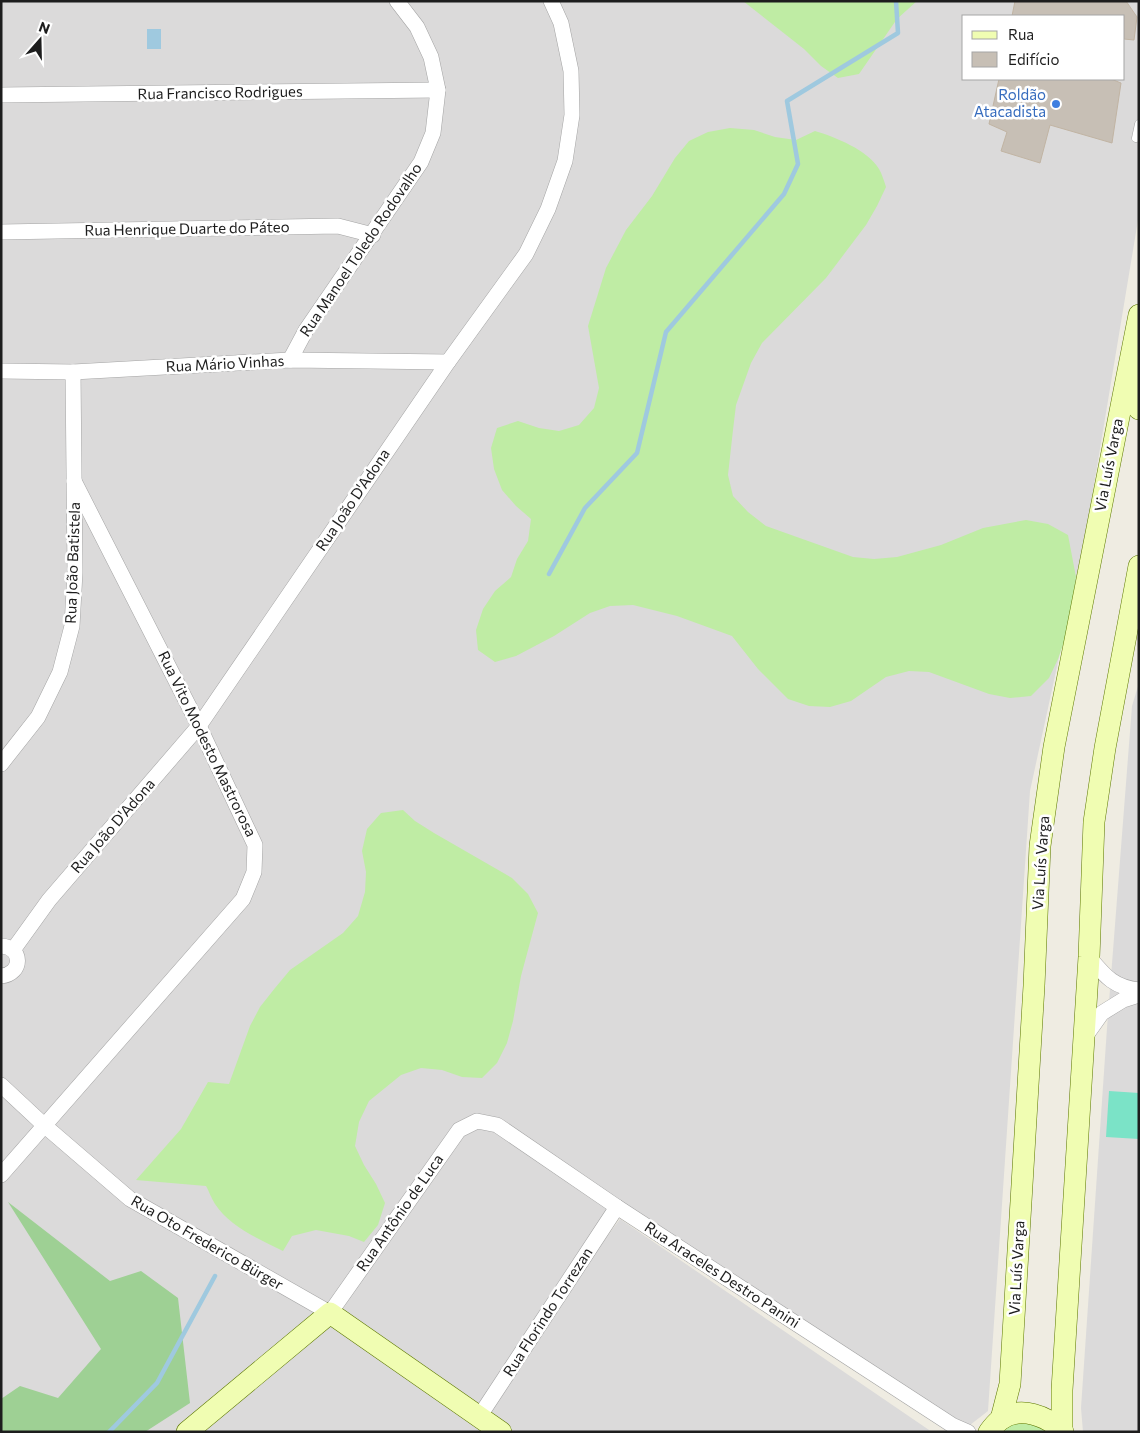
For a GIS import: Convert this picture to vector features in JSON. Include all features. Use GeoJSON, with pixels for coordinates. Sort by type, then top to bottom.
{"type":"FeatureCollection","features":[{"type":"Feature","properties":{"kind":"main road","name":"Via Luís Varga"},"geometry":{"type":"LineString","coordinates":[[995,1425],[1010,1384],[1034,986],[1040,846],[1054,747],[1139,315]]}},
{"type":"Feature","properties":{"kind":"main road"},"geometry":{"type":"LineString","coordinates":[[1139,359],[1132,394],[1133,401],[1139,410]]}},
{"type":"Feature","properties":{"kind":"main road"},"geometry":{"type":"LineString","coordinates":[[1062,1431],[1062,1390],[1089,957],[1094,822],[1105,748],[1139,566]]}},
{"type":"Feature","properties":{"kind":"main road"},"geometry":{"type":"LineString","coordinates":[[187,1432],[330,1313],[501,1432]]}},
{"type":"Feature","properties":{"kind":"main road"},"geometry":{"type":"LineString","coordinates":[[995,1425],[1017,1414],[1033,1414],[1049,1420],[1062,1431]]}},
{"type":"Feature","properties":{"kind":"street","name":"Rua Manoel Toledo Rodovalho"},"geometry":{"type":"LineString","coordinates":[[290,360],[306,330],[421,162],[433,133],[438,90],[431,56],[417,26],[396,1]]}},
{"type":"Feature","properties":{"kind":"street","name":"Rua João D'Adona"},"geometry":{"type":"LineString","coordinates":[[7,948],[199,726],[448,362],[526,254],[548,209],[565,161],[572,115],[571,71],[561,23],[552,1]]}},
{"type":"Feature","properties":{"kind":"street","name":"Rua Francisco Rodrigues"},"geometry":{"type":"LineString","coordinates":[[1,95],[438,90]]}},
{"type":"Feature","properties":{"kind":"street","name":"Rua Henrique Duarte do Páteo"},"geometry":{"type":"LineString","coordinates":[[1,232],[338,226],[372,235]]}},
{"type":"Feature","properties":{"kind":"street","name":"Rua Mário Vinhas"},"geometry":{"type":"LineString","coordinates":[[1,371],[73,372],[290,360],[448,362]]}},
{"type":"Feature","properties":{"kind":"street","name":"Rua João Batistela"},"geometry":{"type":"LineString","coordinates":[[1,764],[38,717],[60,672],[72,626],[75,572],[73,372]]}},
{"type":"Feature","properties":{"kind":"street","name":"Rua Vito Modesto Mastrorosa"},"geometry":{"type":"LineString","coordinates":[[1,1175],[243,899],[254,872],[255,844],[199,726],[74,480]]}},
{"type":"Feature","properties":{"kind":"street"},"geometry":{"type":"LineString","coordinates":[[1,976],[8,976],[15,969],[18,959],[7,948]]}},
{"type":"Feature","properties":{"kind":"street"},"geometry":{"type":"LineString","coordinates":[[1089,957],[1105,976],[1124,988],[1139,990]]}},
{"type":"Feature","properties":{"kind":"street"},"geometry":{"type":"LineString","coordinates":[[1084,1039],[1102,1013],[1123,1000],[1139,995]]}},
{"type":"Feature","properties":{"kind":"street","name":"Rua Oto Frederico Bürger"},"geometry":{"type":"LineString","coordinates":[[1,1084],[45,1126],[130,1199],[244,1266],[330,1313]]}},
{"type":"Feature","properties":{"kind":"street","name":"Rua Araceles Destro Panini"},"geometry":{"type":"LineString","coordinates":[[476,1121],[497,1125],[617,1207],[952,1425],[968,1432]]}},
{"type":"Feature","properties":{"kind":"street","name":"Rua Antônio de Luca"},"geometry":{"type":"LineString","coordinates":[[330,1313],[459,1130],[476,1121]]}},
{"type":"Feature","properties":{"kind":"street","name":"Rua Florindo Torrezan"},"geometry":{"type":"LineString","coordinates":[[479,1417],[617,1207]]}},
{"type":"Feature","properties":{"kind":"lane"},"geometry":{"type":"LineString","coordinates":[[1136,138],[1139,124]]}},
{"type":"Feature","properties":{"kind":"shaded area"},"geometry":{"type":"Polygon","coordinates":[[[1,1],[1139,1],[1139,214],[1086,533],[1030,791],[988,1411],[961,1432],[621,1202],[476,1409],[500,1432],[1,1432],[1,1]]]}},
{"type":"Feature","properties":{"kind":"shaded area"},"geometry":{"type":"Polygon","coordinates":[[[1139,683],[1139,1432],[1083,1432],[1081,1408],[1107,1028],[1132,706],[1139,683]]]}},
{"type":"Feature","properties":{"kind":"shaded area"},"geometry":{"type":"Polygon","coordinates":[[[620,1219],[932,1432],[510,1432],[479,1408],[620,1219]]]}},
{"type":"Feature","properties":{"kind":"green space"},"geometry":{"type":"Polygon","coordinates":[[[743,1],[917,1],[897,19],[859,74],[838,78],[743,1]]]}},
{"type":"Feature","properties":{"kind":"green space"},"geometry":{"type":"Polygon","coordinates":[[[730,128],[754,130],[775,137],[796,140],[815,131],[832,137],[859,150],[874,162],[882,175],[886,187],[866,225],[826,278],[762,343],[751,363],[736,405],[728,475],[733,496],[748,512],[766,526],[853,557],[874,559],[897,557],[941,545],[983,528],[1026,520],[1048,524],[1068,535],[1076,577],[1065,639],[1049,678],[1031,696],[1010,698],[989,694],[929,672],[909,671],[886,677],[851,701],[830,707],[809,706],[788,699],[758,669],[732,636],[677,616],[633,605],[610,606],[590,613],[554,636],[516,656],[495,662],[478,650],[476,630],[483,609],[495,591],[511,577],[517,559],[528,541],[531,519],[502,490],[494,469],[491,448],[497,428],[518,421],[539,428],[559,431],[579,425],[594,408],[599,388],[588,326],[606,268],[626,230],[652,196],[675,158],[689,141],[708,132],[730,128]]]}},
{"type":"Feature","properties":{"kind":"green space"},"geometry":{"type":"Polygon","coordinates":[[[403,810],[415,821],[434,833],[512,878],[528,894],[538,913],[521,976],[513,1021],[507,1043],[497,1063],[482,1078],[462,1077],[442,1070],[421,1068],[401,1075],[369,1101],[359,1122],[355,1146],[385,1203],[378,1225],[364,1242],[349,1236],[316,1230],[292,1236],[283,1251],[237,1226],[221,1212],[206,1186],[136,1180],[181,1129],[208,1082],[229,1084],[250,1026],[260,1007],[290,970],[343,933],[358,916],[365,892],[366,872],[362,851],[367,829],[381,813],[403,810]]]}},
{"type":"Feature","properties":{"kind":"green space"},"geometry":{"type":"Polygon","coordinates":[[[1109,1091],[1139,1093],[1139,1139],[1106,1137],[1109,1091]]]}},
{"type":"Feature","properties":{"kind":"green space"},"geometry":{"type":"Polygon","coordinates":[[[8,1202],[110,1281],[141,1271],[178,1298],[190,1403],[145,1432],[1,1432],[1,1399],[20,1386],[58,1398],[101,1349],[8,1202]]]}},
{"type":"Feature","properties":{"kind":"green space"},"geometry":{"type":"Polygon","coordinates":[[[1020,1422],[1034,1423],[1051,1432],[1000,1432],[1006,1427],[1020,1422]]]}},
{"type":"Feature","properties":{"kind":"water"},"geometry":{"type":"Polygon","coordinates":[[[147,29],[161,29],[161,49],[147,49],[147,29]]]}},
{"type":"Feature","properties":{"kind":"building"},"geometry":{"type":"Polygon","coordinates":[[[1015,1],[1126,1],[1137,17],[1134,40],[1125,39],[1125,15],[1012,15],[1015,1]]]}},
{"type":"Feature","properties":{"kind":"building","name":"Roldão Atacadista"},"geometry":{"type":"Polygon","coordinates":[[[999,80],[1114,80],[1121,83],[1112,143],[1050,125],[1040,163],[1001,151],[1007,132],[989,124],[999,80]]]}},
{"type":"Feature","properties":{"kind":"waterway"},"geometry":{"type":"LineString","coordinates":[[549,574],[585,508],[637,453],[666,332],[784,194],[798,164],[787,101],[898,33],[896,1]]}},
{"type":"Feature","properties":{"kind":"waterway"},"geometry":{"type":"LineString","coordinates":[[109,1432],[157,1383],[215,1276]]}},
{"type":"Feature","properties":{"kind":"place","name":"Roldão Atacadista"},"geometry":{"type":"Point","coordinates":[1056,104]}}]}
